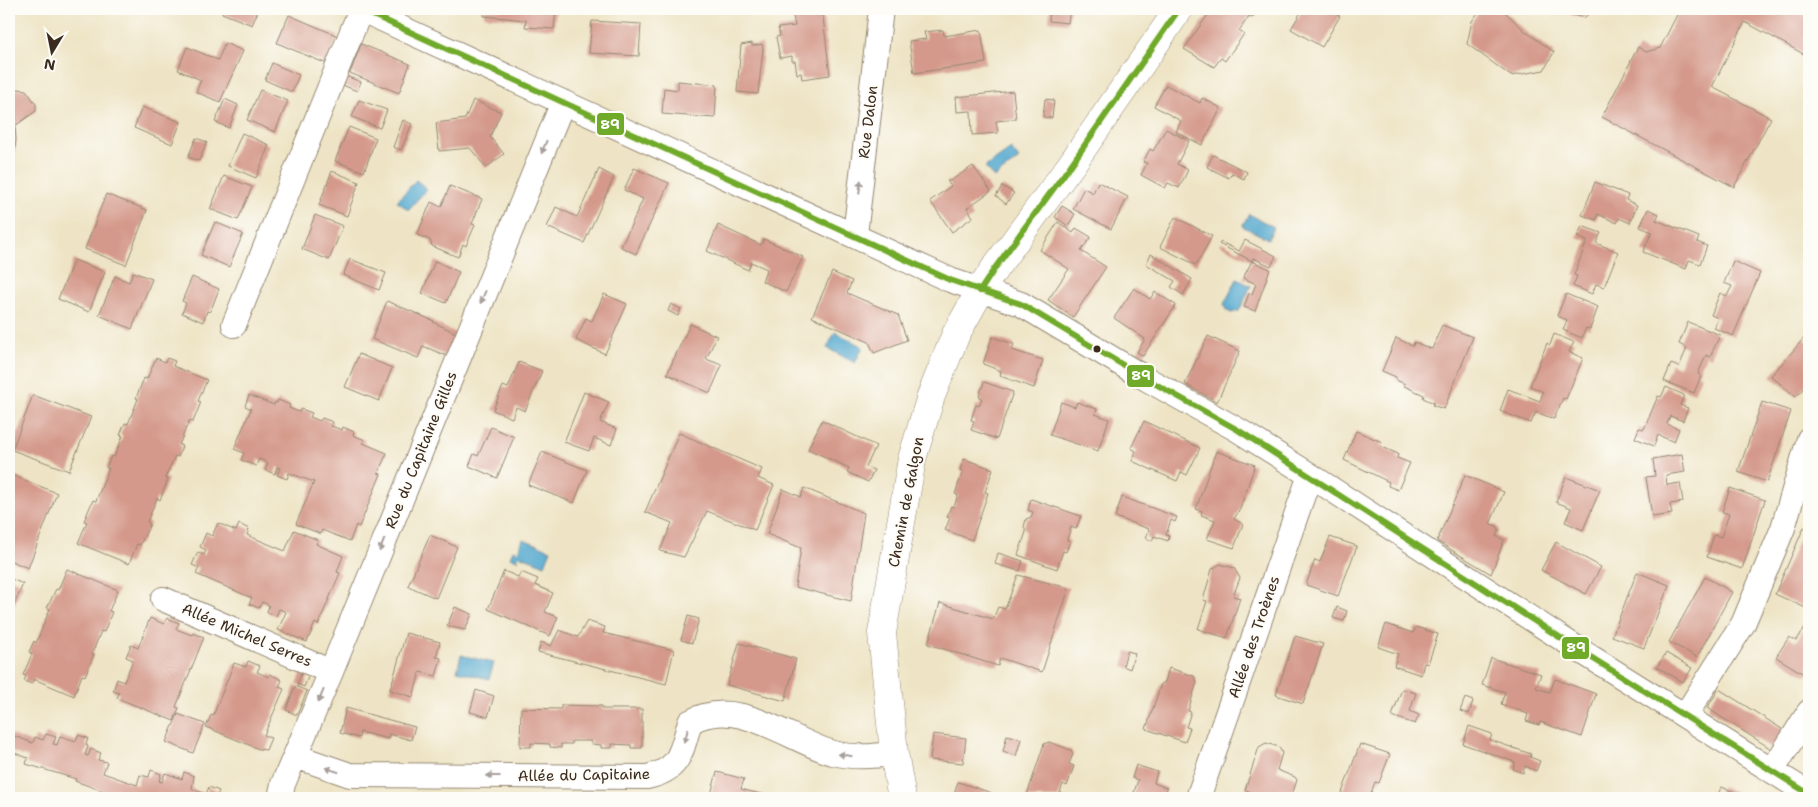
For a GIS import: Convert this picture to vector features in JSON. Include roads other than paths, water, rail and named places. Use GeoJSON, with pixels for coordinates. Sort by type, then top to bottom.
{"type":"FeatureCollection","features":[{"type":"Feature","properties":{"kind":"main road","name":"Chemin de Galgon"},"geometry":{"type":"LineString","coordinates":[[902,798],[894,753],[882,633],[912,459],[932,396],[956,334],[980,291],[1071,165],[1179,9]]}},
{"type":"Feature","properties":{"kind":"street"},"geometry":{"type":"LineString","coordinates":[[234,325],[361,9],[950,280],[1021,304],[1143,377],[1238,430],[1581,651],[1809,794]]}},
{"type":"Feature","properties":{"kind":"street","name":"Rue Dalon"},"geometry":{"type":"LineString","coordinates":[[855,236],[881,9]]}},
{"type":"Feature","properties":{"kind":"street","name":"Rue du Capitaine Gilles"},"geometry":{"type":"LineString","coordinates":[[280,798],[283,784],[331,672],[563,102]]}},
{"type":"Feature","properties":{"kind":"street"},"geometry":{"type":"LineString","coordinates":[[1685,716],[1742,624],[1783,528],[1809,439]]}},
{"type":"Feature","properties":{"kind":"street","name":"Allée des Troènes"},"geometry":{"type":"LineString","coordinates":[[1198,798],[1310,475]]}},
{"type":"Feature","properties":{"kind":"street","name":"Allée Michel Serres"},"geometry":{"type":"LineString","coordinates":[[162,599],[331,672]]}},
{"type":"Feature","properties":{"kind":"street"},"geometry":{"type":"LineString","coordinates":[[1772,771],[1809,712]]}},
{"type":"Feature","properties":{"kind":"street","name":"Allée du Capitaine"},"geometry":{"type":"LineString","coordinates":[[295,756],[350,775],[647,777],[661,774],[672,767],[681,755],[690,722],[701,716],[716,713],[731,714],[781,729],[803,741],[834,753],[860,757],[876,757],[894,753]]}},
{"type":"Feature","properties":{"kind":"water"},"geometry":{"type":"Polygon","coordinates":[[[1011,149],[1019,159],[994,178],[985,167],[1011,149]]]}},
{"type":"Feature","properties":{"kind":"water"},"geometry":{"type":"Polygon","coordinates":[[[416,180],[427,189],[408,210],[397,201],[416,180]]]}},
{"type":"Feature","properties":{"kind":"water"},"geometry":{"type":"Polygon","coordinates":[[[1249,214],[1274,227],[1268,239],[1242,226],[1249,214]]]}},
{"type":"Feature","properties":{"kind":"water"},"geometry":{"type":"Polygon","coordinates":[[[1237,279],[1251,286],[1239,311],[1231,313],[1226,310],[1224,304],[1237,279]]]}},
{"type":"Feature","properties":{"kind":"water"},"geometry":{"type":"Polygon","coordinates":[[[835,332],[863,347],[855,363],[827,348],[835,332]]]}},
{"type":"Feature","properties":{"kind":"water"},"geometry":{"type":"Polygon","coordinates":[[[523,539],[551,550],[545,565],[519,555],[517,560],[510,557],[513,550],[518,552],[523,539]]]}},
{"type":"Feature","properties":{"kind":"water"},"geometry":{"type":"Polygon","coordinates":[[[461,655],[494,663],[489,679],[457,671],[461,655]]]}}]}
